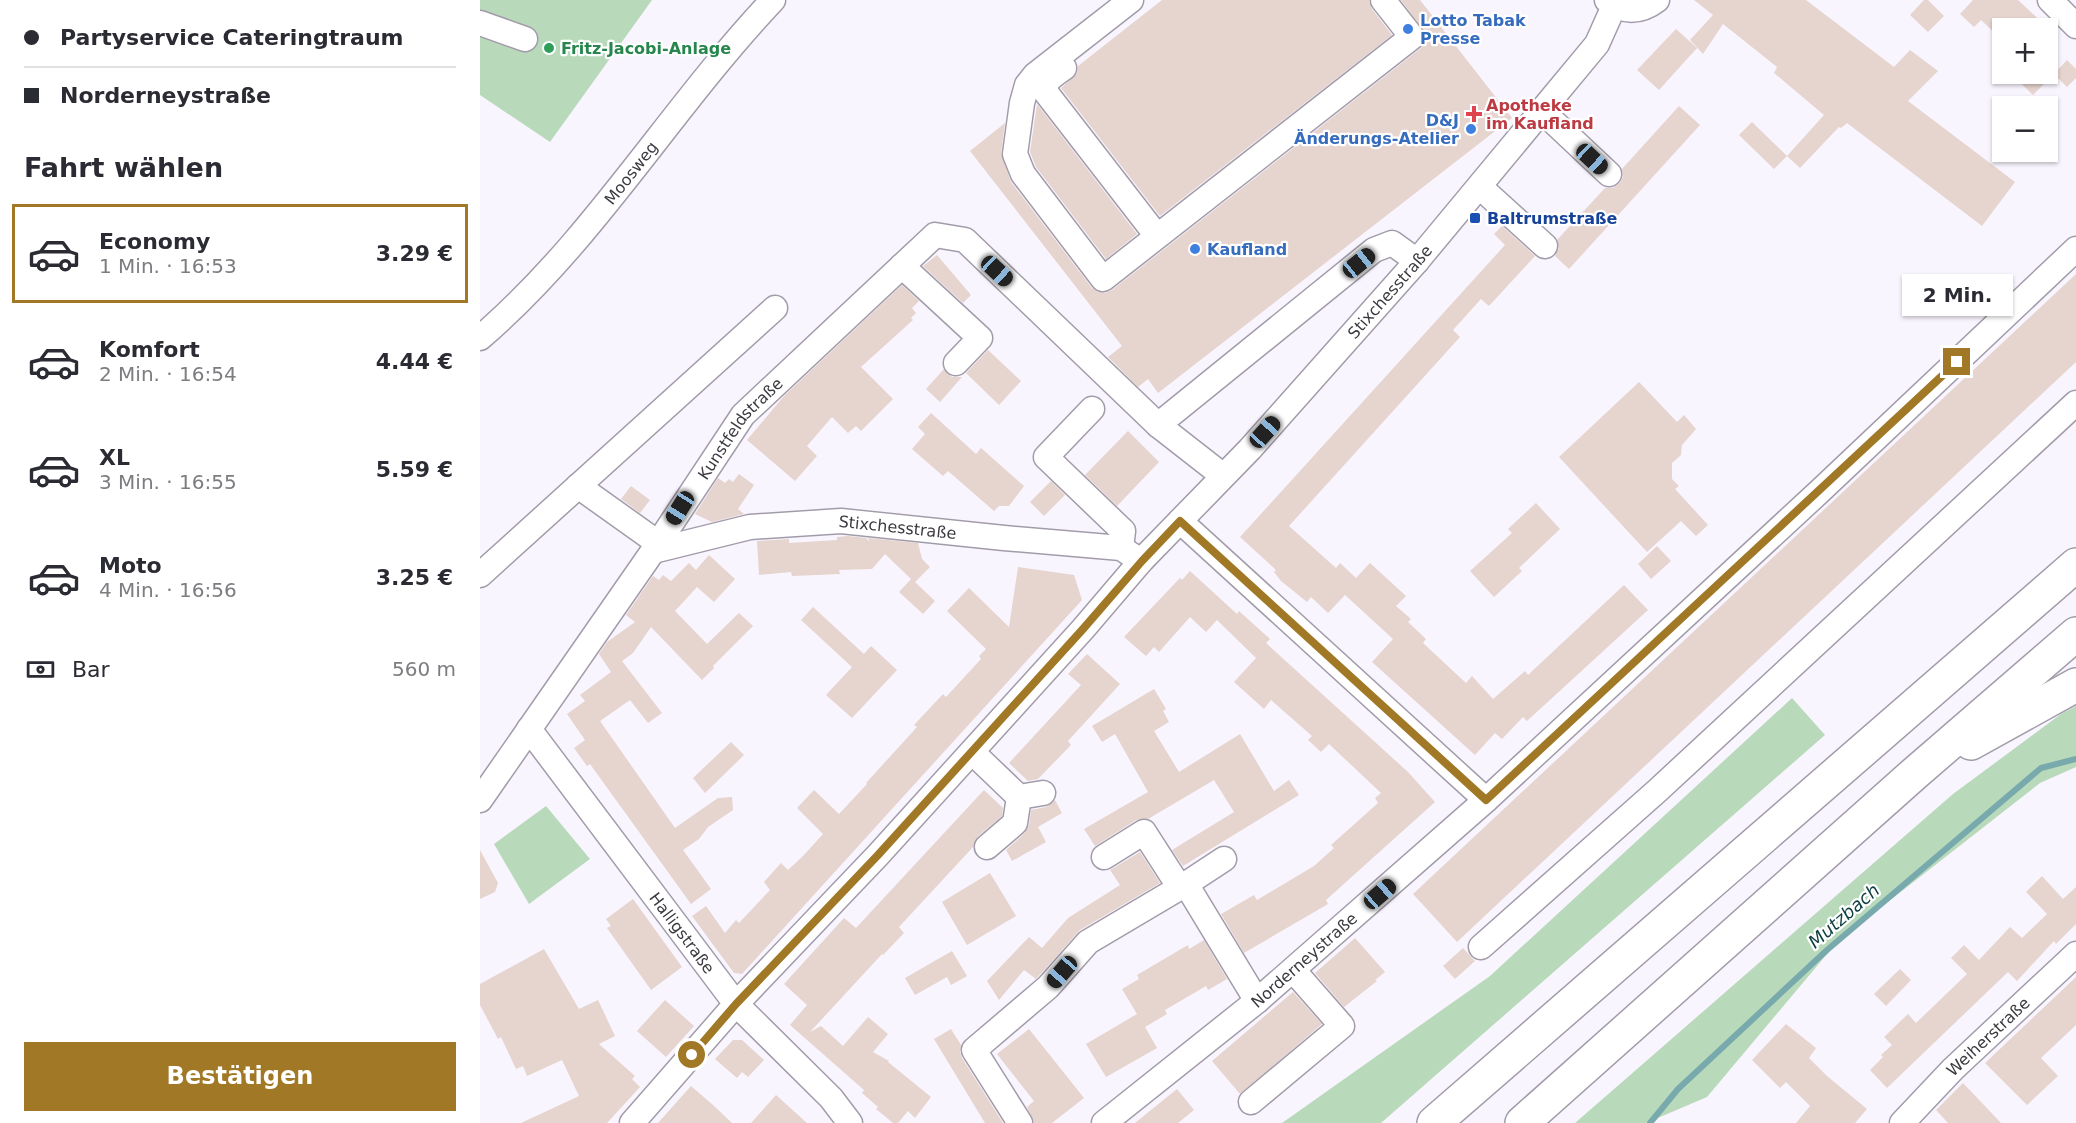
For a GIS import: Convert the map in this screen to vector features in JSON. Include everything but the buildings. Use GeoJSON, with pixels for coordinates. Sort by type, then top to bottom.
{"type":"FeatureCollection","features":[{"type":"Feature","properties":{"kind":"highway"},"geometry":{"type":"LineString","coordinates":[[1434,1123],[2076,565]]}},
{"type":"Feature","properties":{"kind":"highway"},"geometry":{"type":"LineString","coordinates":[[1522,1123],[1914,774],[2076,634]]}},
{"type":"Feature","properties":{"kind":"highway"},"geometry":{"type":"LineString","coordinates":[[1914,774],[2076,685]]}},
{"type":"Feature","properties":{"kind":"street","name":"Moosweg"},"geometry":{"type":"LineString","coordinates":[[480,338],[510,312],[553,268],[602,210],[721,57],[773,0]]}},
{"type":"Feature","properties":{"kind":"street"},"geometry":{"type":"LineString","coordinates":[[1131,0],[1035,75],[1027,85],[1022,103],[1015,154],[1023,174],[1103,279],[1412,37],[1383,0]]}},
{"type":"Feature","properties":{"kind":"street"},"geometry":{"type":"LineString","coordinates":[[1151,0],[1050,78],[1044,85],[1044,90],[1157,236]]}},
{"type":"Feature","properties":{"kind":"street","name":"Stixchesstraße"},"geometry":{"type":"LineString","coordinates":[[632,1123],[736,1004],[878,855],[1142,561],[1250,449],[1417,261],[1597,44],[1611,3],[1624,10],[1636,10],[1656,0]]}},
{"type":"Feature","properties":{"kind":"street"},"geometry":{"type":"LineString","coordinates":[[2050,0],[2076,26]]}},
{"type":"Feature","properties":{"kind":"street"},"geometry":{"type":"LineString","coordinates":[[480,23],[525,39]]}},
{"type":"Feature","properties":{"kind":"street"},"geometry":{"type":"LineString","coordinates":[[1542,111],[1609,174]]}},
{"type":"Feature","properties":{"kind":"street"},"geometry":{"type":"LineString","coordinates":[[1480,187],[1545,246]]}},
{"type":"Feature","properties":{"kind":"street","name":"Kunstfeldstraße"},"geometry":{"type":"LineString","coordinates":[[480,800],[743,415],[934,235],[964,240],[1158,425]]}},
{"type":"Feature","properties":{"kind":"street"},"geometry":{"type":"LineString","coordinates":[[1222,476],[1158,425],[1374,250],[1392,243],[1417,261]]}},
{"type":"Feature","properties":{"kind":"street","name":"Norderneystraße"},"geometry":{"type":"LineString","coordinates":[[1104,1123],[1293,970],[1486,800],[1820,491],[2076,249]]}},
{"type":"Feature","properties":{"kind":"street"},"geometry":{"type":"LineString","coordinates":[[902,266],[980,338],[956,363]]}},
{"type":"Feature","properties":{"kind":"street"},"geometry":{"type":"LineString","coordinates":[[480,575],[775,308]]}},
{"type":"Feature","properties":{"kind":"street"},"geometry":{"type":"LineString","coordinates":[[1481,948],[1657,791],[2076,403]]}},
{"type":"Feature","properties":{"kind":"street"},"geometry":{"type":"LineString","coordinates":[[1092,409],[1046,457],[1123,531],[1121,548]]}},
{"type":"Feature","properties":{"kind":"street"},"geometry":{"type":"LineString","coordinates":[[578,486],[655,547]]}},
{"type":"Feature","properties":{"kind":"street","name":"Stixchesstraße"},"geometry":{"type":"LineString","coordinates":[[655,547],[750,527],[841,521],[1121,548],[1142,561]]}},
{"type":"Feature","properties":{"kind":"street"},"geometry":{"type":"LineString","coordinates":[[1180,521],[1486,800]]}},
{"type":"Feature","properties":{"kind":"street","name":"Halligstraße"},"geometry":{"type":"LineString","coordinates":[[529,729],[736,1004],[831,1098],[850,1123]]}},
{"type":"Feature","properties":{"kind":"street"},"geometry":{"type":"LineString","coordinates":[[972,752],[1019,797]]}},
{"type":"Feature","properties":{"kind":"street"},"geometry":{"type":"LineString","coordinates":[[1019,797],[1043,793]]}},
{"type":"Feature","properties":{"kind":"street"},"geometry":{"type":"LineString","coordinates":[[987,847],[1015,823],[1019,797]]}},
{"type":"Feature","properties":{"kind":"street"},"geometry":{"type":"LineString","coordinates":[[1104,857],[1144,832],[1183,886],[1257,1000]]}},
{"type":"Feature","properties":{"kind":"street"},"geometry":{"type":"LineString","coordinates":[[1020,1123],[974,1050],[1048,987],[1088,942],[1224,859]]}},
{"type":"Feature","properties":{"kind":"street","name":"Weiherstraße"},"geometry":{"type":"LineString","coordinates":[[1902,1123],[1953,1069],[2076,954]]}},
{"type":"Feature","properties":{"kind":"street"},"geometry":{"type":"LineString","coordinates":[[1251,1102],[1342,1026],[1293,970]]}},
{"type":"Feature","properties":{"kind":"green space","name":"Fritz-Jacobi-Anlage"},"geometry":{"type":"Polygon","coordinates":[[[480,0],[652,0],[550,142],[480,95],[480,0]]]}},
{"type":"Feature","properties":{"kind":"green space"},"geometry":{"type":"Polygon","coordinates":[[[1792,698],[1825,735],[1381,1123],[1282,1123],[1490,976],[1792,698]]]}},
{"type":"Feature","properties":{"kind":"green space"},"geometry":{"type":"Polygon","coordinates":[[[2076,706],[2076,767],[2040,783],[1838,941],[1707,1097],[1646,1123],[1575,1123],[1953,794],[2061,714],[2076,706]]]}},
{"type":"Feature","properties":{"kind":"green space"},"geometry":{"type":"Polygon","coordinates":[[[546,806],[590,859],[529,904],[494,844],[546,806]]]}},
{"type":"Feature","properties":{"kind":"waterway","name":"Mutzbach"},"geometry":{"type":"LineString","coordinates":[[1650,1123],[1678,1089],[1827,950],[2041,768],[2076,759]]}},
{"type":"Feature","properties":{"kind":"place","name":"Lotto Tabak Presse"},"geometry":{"type":"Point","coordinates":[1408,29]}},
{"type":"Feature","properties":{"kind":"place","name":"Fritz-Jacobi-Anlage"},"geometry":{"type":"Point","coordinates":[549,48]}},
{"type":"Feature","properties":{"kind":"place","name":"Apotheke im Kaufland"},"geometry":{"type":"Point","coordinates":[1474,114]}},
{"type":"Feature","properties":{"kind":"place","name":"D&J Änderungs-Atelier"},"geometry":{"type":"Point","coordinates":[1471,129]}},
{"type":"Feature","properties":{"kind":"place","name":"Baltrumstraße"},"geometry":{"type":"Point","coordinates":[1475,218]}},
{"type":"Feature","properties":{"kind":"place","name":"Kaufland"},"geometry":{"type":"Point","coordinates":[1195,249]}},
{"type":"Feature","properties":{"kind":"route"},"geometry":{"type":"LineString","coordinates":[[692,1055],[736,1004],[878,855],[1180,521],[1486,800],[1957,362]]}}]}
